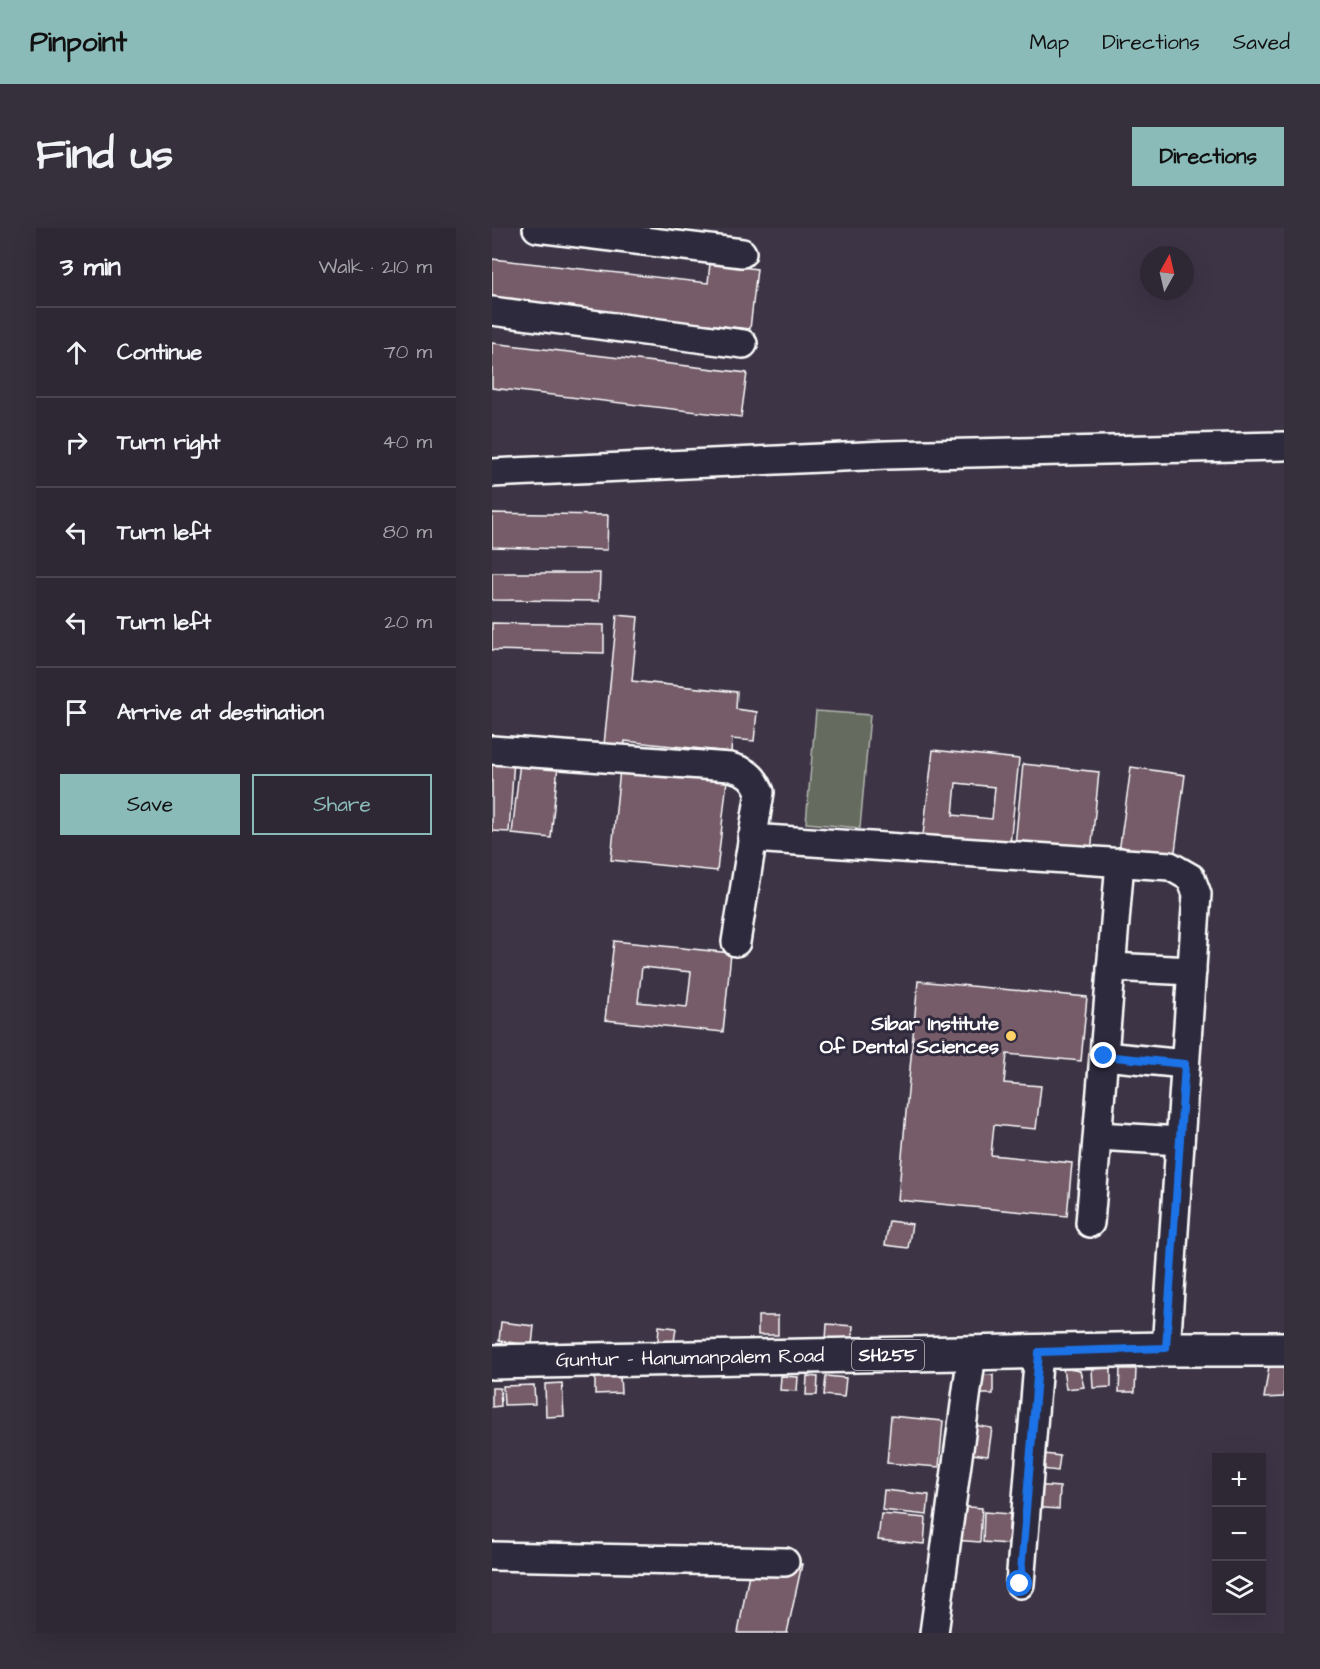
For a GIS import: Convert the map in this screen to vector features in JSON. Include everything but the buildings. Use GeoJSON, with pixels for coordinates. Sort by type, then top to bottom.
{"type":"FeatureCollection","features":[{"type":"Feature","properties":{"kind":"main road","name":"Guntur - Hanumanpalem Road"},"geometry":{"type":"LineString","coordinates":[[492,1362],[1166,1348],[1284,1349]]}},
{"type":"Feature","properties":{"kind":"street"},"geometry":{"type":"LineString","coordinates":[[537,228],[742,252]]}},
{"type":"Feature","properties":{"kind":"street"},"geometry":{"type":"LineString","coordinates":[[492,311],[743,344]]}},
{"type":"Feature","properties":{"kind":"street"},"geometry":{"type":"LineString","coordinates":[[492,473],[886,455],[1284,446]]}},
{"type":"Feature","properties":{"kind":"street"},"geometry":{"type":"LineString","coordinates":[[492,750],[730,767],[745,771],[755,779],[760,792],[736,942]]}},
{"type":"Feature","properties":{"kind":"street"},"geometry":{"type":"LineString","coordinates":[[752,838],[1170,866],[1191,878],[1197,894],[1166,1348]]}},
{"type":"Feature","properties":{"kind":"street"},"geometry":{"type":"LineString","coordinates":[[1090,1223],[1120,862]]}},
{"type":"Feature","properties":{"kind":"street"},"geometry":{"type":"LineString","coordinates":[[1111,967],[1192,971]]}},
{"type":"Feature","properties":{"kind":"street"},"geometry":{"type":"LineString","coordinates":[[1104,1056],[1185,1064]]}},
{"type":"Feature","properties":{"kind":"street"},"geometry":{"type":"LineString","coordinates":[[1098,1136],[1180,1142]]}},
{"type":"Feature","properties":{"kind":"street"},"geometry":{"type":"LineString","coordinates":[[1020,1584],[1039,1352]]}},
{"type":"Feature","properties":{"kind":"street"},"geometry":{"type":"LineString","coordinates":[[934,1633],[972,1353]]}},
{"type":"Feature","properties":{"kind":"street"},"geometry":{"type":"LineString","coordinates":[[492,1556],[785,1562]]}},
{"type":"Feature","properties":{"kind":"green space"},"geometry":{"type":"Polygon","coordinates":[[[816,711],[870,715],[860,828],[806,823],[816,711]]]}},
{"type":"Feature","properties":{"kind":"place","name":"Sibar Institute Of Dental Sciences"},"geometry":{"type":"Point","coordinates":[1011,1036]}},
{"type":"Feature","properties":{"kind":"route"},"geometry":{"type":"LineString","coordinates":[[1020,1584],[1039,1352],[1166,1348],[1185,1064],[1104,1056]]}}]}
